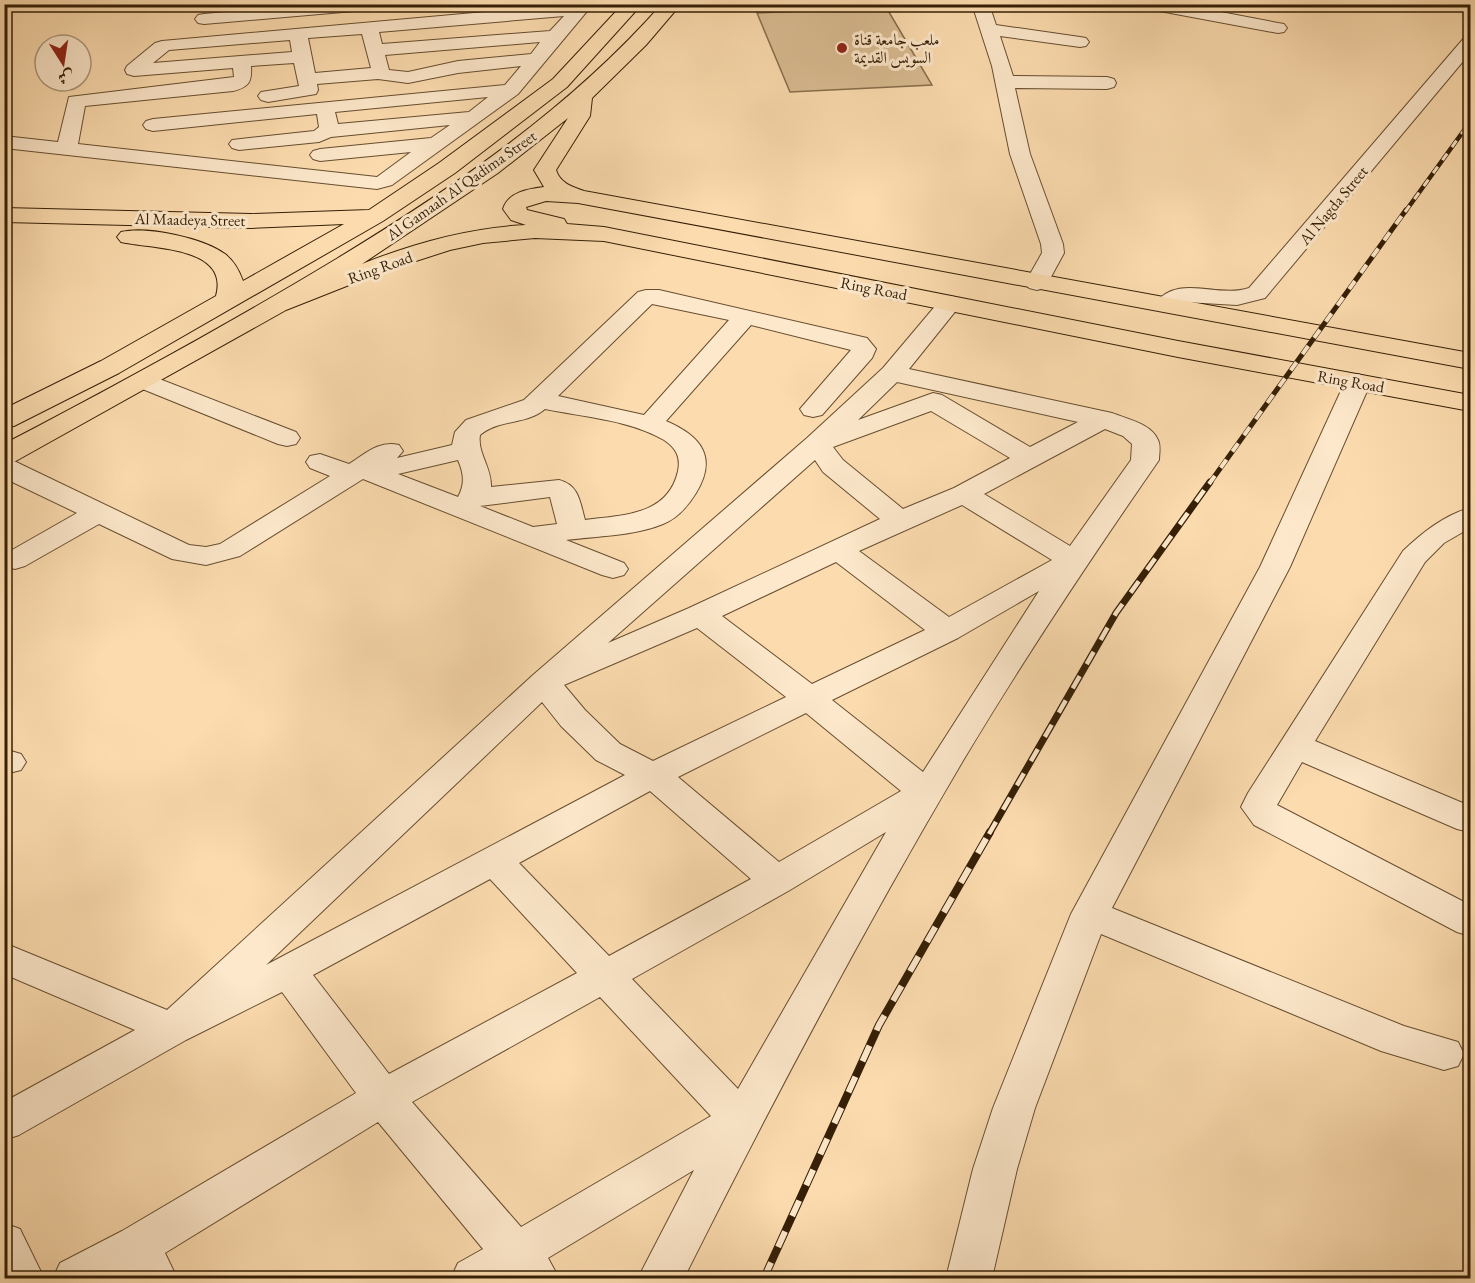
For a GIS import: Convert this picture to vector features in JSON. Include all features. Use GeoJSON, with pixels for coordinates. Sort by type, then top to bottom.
{"type":"FeatureCollection","features":[{"type":"Feature","properties":{"kind":"main road","name":"Al Gamaah Al Qadima Street"},"geometry":{"type":"LineString","coordinates":[[4,420],[110,367],[375,216],[447,168],[535,104],[585,58],[633,4]]}},
{"type":"Feature","properties":{"kind":"main road","name":"Al Gamaah Al Qadima Street"},"geometry":{"type":"LineString","coordinates":[[4,456],[283,303],[436,207],[582,97],[649,33],[672,4]]}},
{"type":"Feature","properties":{"kind":"main road","name":"Ring Road"},"geometry":{"type":"LineString","coordinates":[[582,97],[580,116],[546,164],[545,170],[548,180],[553,185],[579,197],[1470,361]]}},
{"type":"Feature","properties":{"kind":"main road"},"geometry":{"type":"LineString","coordinates":[[579,197],[552,193],[537,194],[516,203],[514,209],[519,215],[530,219],[604,234]]}},
{"type":"Feature","properties":{"kind":"main road","name":"Al Maadeya Street"},"geometry":{"type":"LineString","coordinates":[[4,215],[241,220],[375,216]]}},
{"type":"Feature","properties":{"kind":"main road","name":"Ring Road"},"geometry":{"type":"LineString","coordinates":[[283,303],[429,249],[465,239],[535,231],[604,234],[1178,349],[1470,403]]}},
{"type":"Feature","properties":{"kind":"main road","name":"Al Maadeya Street"},"geometry":{"type":"LineString","coordinates":[[4,234],[135,238],[171,242],[201,250],[222,264],[231,280],[228,299]]}},
{"type":"Feature","properties":{"kind":"main road"},"geometry":{"type":"LineString","coordinates":[[1178,349],[1219,345],[1233,338],[1251,320]]}},
{"type":"Feature","properties":{"kind":"street"},"geometry":{"type":"LineString","coordinates":[[980,4],[990,29],[1005,82],[1020,154],[1053,247],[1051,256],[1037,283]]}},
{"type":"Feature","properties":{"kind":"street"},"geometry":{"type":"LineString","coordinates":[[1149,4],[1278,28]]}},
{"type":"Feature","properties":{"kind":"street"},"geometry":{"type":"LineString","coordinates":[[1214,16],[1227,4]]}},
{"type":"Feature","properties":{"kind":"street"},"geometry":{"type":"LineString","coordinates":[[302,57],[242,62],[221,58],[134,70],[165,46],[249,33],[385,5]]}},
{"type":"Feature","properties":{"kind":"street"},"geometry":{"type":"LineString","coordinates":[[204,19],[307,21],[369,28],[501,12],[582,7]]}},
{"type":"Feature","properties":{"kind":"street"},"geometry":{"type":"LineString","coordinates":[[4,142],[368,184],[381,182],[511,90],[582,7]]}},
{"type":"Feature","properties":{"kind":"street"},"geometry":{"type":"LineString","coordinates":[[281,103],[307,92],[302,57],[307,21]]}},
{"type":"Feature","properties":{"kind":"street"},"geometry":{"type":"LineString","coordinates":[[369,28],[381,73]]}},
{"type":"Feature","properties":{"kind":"street"},"geometry":{"type":"LineString","coordinates":[[990,29],[1080,42]]}},
{"type":"Feature","properties":{"kind":"street"},"geometry":{"type":"LineString","coordinates":[[375,50],[436,45],[463,38],[555,36]]}},
{"type":"Feature","properties":{"kind":"street","name":"Al Nagda Street"},"geometry":{"type":"LineString","coordinates":[[1166,305],[1179,295],[1228,299],[1247,297],[1257,293],[1470,42]]}},
{"type":"Feature","properties":{"kind":"street"},"geometry":{"type":"LineString","coordinates":[[436,45],[443,70]]}},
{"type":"Feature","properties":{"kind":"street"},"geometry":{"type":"LineString","coordinates":[[307,80],[381,73],[391,77],[425,75],[443,70],[536,59]]}},
{"type":"Feature","properties":{"kind":"street"},"geometry":{"type":"LineString","coordinates":[[237,169],[243,80],[242,62]]}},
{"type":"Feature","properties":{"kind":"street"},"geometry":{"type":"LineString","coordinates":[[425,75],[432,96]]}},
{"type":"Feature","properties":{"kind":"street"},"geometry":{"type":"LineString","coordinates":[[351,76],[357,103]]}},
{"type":"Feature","properties":{"kind":"street"},"geometry":{"type":"LineString","coordinates":[[1005,82],[1107,83]]}},
{"type":"Feature","properties":{"kind":"street"},"geometry":{"type":"LineString","coordinates":[[67,149],[76,101],[166,87],[241,104]]}},
{"type":"Feature","properties":{"kind":"street"},"geometry":{"type":"LineString","coordinates":[[151,159],[153,125],[166,87]]}},
{"type":"Feature","properties":{"kind":"street"},"geometry":{"type":"LineString","coordinates":[[153,125],[241,104],[281,103],[325,108],[388,100],[511,90]]}},
{"type":"Feature","properties":{"kind":"street"},"geometry":{"type":"LineString","coordinates":[[388,100],[395,124]]}},
{"type":"Feature","properties":{"kind":"street"},"geometry":{"type":"LineString","coordinates":[[322,178],[325,108]]}},
{"type":"Feature","properties":{"kind":"street"},"geometry":{"type":"LineString","coordinates":[[239,144],[322,140],[358,128],[474,117]]}},
{"type":"Feature","properties":{"kind":"street"},"geometry":{"type":"LineString","coordinates":[[358,128],[360,151]]}},
{"type":"Feature","properties":{"kind":"street"},"geometry":{"type":"LineString","coordinates":[[322,140],[360,151],[436,144]]}},
{"type":"Feature","properties":{"kind":"street"},"geometry":{"type":"LineString","coordinates":[[467,503],[477,484],[477,472],[464,444],[464,438],[475,426],[526,410],[540,400],[645,297],[659,297],[746,316],[852,340],[862,346],[863,353],[813,409]]}},
{"type":"Feature","properties":{"kind":"street"},"geometry":{"type":"LineString","coordinates":[[172,1029],[544,682],[817,444],[892,373],[950,303]]}},
{"type":"Feature","properties":{"kind":"street"},"geometry":{"type":"LineString","coordinates":[[649,425],[746,316]]}},
{"type":"Feature","properties":{"kind":"street"},"geometry":{"type":"LineString","coordinates":[[661,1278],[741,1120],[925,792],[1073,560],[1145,460],[1146,442],[1132,430],[1103,419],[938,392],[892,373]]}},
{"type":"Feature","properties":{"kind":"street"},"geometry":{"type":"LineString","coordinates":[[144,381],[287,438]]}},
{"type":"Feature","properties":{"kind":"street"},"geometry":{"type":"LineString","coordinates":[[969,1278],[995,1169],[1014,1107],[1090,914],[1275,567],[1358,382]]}},
{"type":"Feature","properties":{"kind":"street"},"geometry":{"type":"LineString","coordinates":[[817,444],[938,392]]}},
{"type":"Feature","properties":{"kind":"street"},"geometry":{"type":"LineString","coordinates":[[938,392],[1031,459]]}},
{"type":"Feature","properties":{"kind":"street"},"geometry":{"type":"LineString","coordinates":[[531,536],[659,517],[677,501],[694,464],[692,452],[683,441],[670,432],[540,400]]}},
{"type":"Feature","properties":{"kind":"street"},"geometry":{"type":"LineString","coordinates":[[544,682],[700,615],[900,521],[964,494],[1103,419]]}},
{"type":"Feature","properties":{"kind":"street"},"geometry":{"type":"LineString","coordinates":[[817,444],[832,466],[900,521]]}},
{"type":"Feature","properties":{"kind":"street"},"geometry":{"type":"LineString","coordinates":[[360,472],[468,450]]}},
{"type":"Feature","properties":{"kind":"street"},"geometry":{"type":"LineString","coordinates":[[4,467],[182,553],[194,556],[218,554],[230,550],[360,472],[389,451]]}},
{"type":"Feature","properties":{"kind":"street"},"geometry":{"type":"LineString","coordinates":[[320,462],[467,503],[531,536],[613,569]]}},
{"type":"Feature","properties":{"kind":"street"},"geometry":{"type":"LineString","coordinates":[[467,503],[559,488],[562,490],[573,530]]}},
{"type":"Feature","properties":{"kind":"street"},"geometry":{"type":"LineString","coordinates":[[964,494],[1073,560]]}},
{"type":"Feature","properties":{"kind":"street"},"geometry":{"type":"LineString","coordinates":[[15,561],[99,512]]}},
{"type":"Feature","properties":{"kind":"street"},"geometry":{"type":"LineString","coordinates":[[1470,517],[1434,537],[1413,557],[1260,802],[1261,811],[1267,816],[1470,922]]}},
{"type":"Feature","properties":{"kind":"street"},"geometry":{"type":"LineString","coordinates":[[838,550],[947,631]]}},
{"type":"Feature","properties":{"kind":"street"},"geometry":{"type":"LineString","coordinates":[[4,1124],[172,1029],[288,971],[653,775],[947,631],[1073,560]]}},
{"type":"Feature","properties":{"kind":"street"},"geometry":{"type":"LineString","coordinates":[[700,615],[810,699],[925,792]]}},
{"type":"Feature","properties":{"kind":"street"},"geometry":{"type":"LineString","coordinates":[[544,682],[573,718],[608,752],[653,775],[777,881]]}},
{"type":"Feature","properties":{"kind":"street"},"geometry":{"type":"LineString","coordinates":[[1296,746],[1470,820]]}},
{"type":"Feature","properties":{"kind":"street"},"geometry":{"type":"LineString","coordinates":[[75,1278],[146,1262],[383,1098],[777,881],[925,792]]}},
{"type":"Feature","properties":{"kind":"street"},"geometry":{"type":"LineString","coordinates":[[494,859],[603,977],[741,1120]]}},
{"type":"Feature","properties":{"kind":"street"},"geometry":{"type":"LineString","coordinates":[[1090,914],[1395,1040],[1444,1054]]}},
{"type":"Feature","properties":{"kind":"street"},"geometry":{"type":"LineString","coordinates":[[4,957],[172,1029]]}},
{"type":"Feature","properties":{"kind":"street"},"geometry":{"type":"LineString","coordinates":[[288,971],[383,1098],[526,1265]]}},
{"type":"Feature","properties":{"kind":"street"},"geometry":{"type":"LineString","coordinates":[[474,1278],[526,1265],[741,1120]]}},
{"type":"Feature","properties":{"kind":"street"},"geometry":{"type":"LineString","coordinates":[[4,1243],[21,1278]]}},
{"type":"Feature","properties":{"kind":"shaded area"},"geometry":{"type":"Polygon","coordinates":[[[886,7],[932,85],[790,92],[757,13],[886,7]]]}},
{"type":"Feature","properties":{"kind":"railway"},"geometry":{"type":"LineString","coordinates":[[1405,212],[1470,122]]}},
{"type":"Feature","properties":{"kind":"railway"},"geometry":{"type":"LineString","coordinates":[[1209,484],[1406,210]]}},
{"type":"Feature","properties":{"kind":"railway"},"geometry":{"type":"LineString","coordinates":[[989,834],[1116,613],[1210,482]]}},
{"type":"Feature","properties":{"kind":"railway"},"geometry":{"type":"LineString","coordinates":[[764,1278],[879,1025],[990,832]]}},
{"type":"Feature","properties":{"kind":"place","name":"ملعب جامعة قناة السويس القديمة"},"geometry":{"type":"Point","coordinates":[842,48]}}]}
